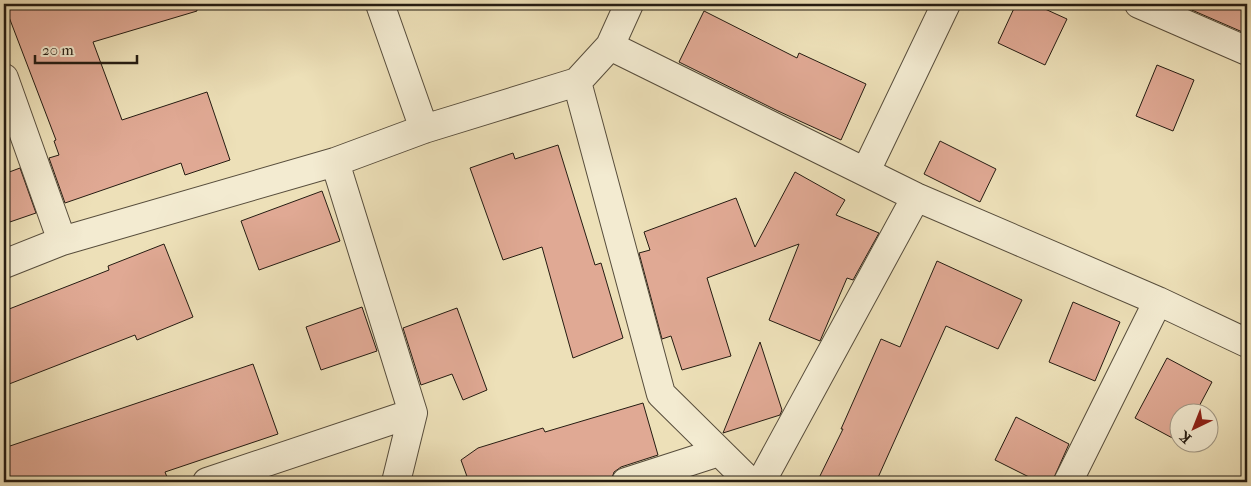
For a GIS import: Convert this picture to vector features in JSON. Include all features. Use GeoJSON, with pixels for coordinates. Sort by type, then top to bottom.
{"type":"FeatureCollection","features":[{"type":"Feature","properties":{"kind":"street"},"geometry":{"type":"LineString","coordinates":[[380,4],[424,129]]}},
{"type":"Feature","properties":{"kind":"street"},"geometry":{"type":"LineString","coordinates":[[4,264],[62,241],[334,162],[424,129],[577,82],[610,46],[629,4]]}},
{"type":"Feature","properties":{"kind":"street"},"geometry":{"type":"LineString","coordinates":[[866,171],[946,4]]}},
{"type":"Feature","properties":{"kind":"street"},"geometry":{"type":"LineString","coordinates":[[1139,4],[1247,51]]}},
{"type":"Feature","properties":{"kind":"street"},"geometry":{"type":"LineString","coordinates":[[610,46],[916,197],[1158,301],[1247,343]]}},
{"type":"Feature","properties":{"kind":"street"},"geometry":{"type":"LineString","coordinates":[[4,78],[62,241]]}},
{"type":"Feature","properties":{"kind":"street"},"geometry":{"type":"LineString","coordinates":[[577,82],[661,394],[750,482]]}},
{"type":"Feature","properties":{"kind":"street"},"geometry":{"type":"LineString","coordinates":[[334,162],[413,412],[396,482]]}},
{"type":"Feature","properties":{"kind":"street"},"geometry":{"type":"LineString","coordinates":[[760,482],[916,197]]}},
{"type":"Feature","properties":{"kind":"street"},"geometry":{"type":"LineString","coordinates":[[1068,482],[1158,301]]}},
{"type":"Feature","properties":{"kind":"street"},"geometry":{"type":"LineString","coordinates":[[208,482],[413,412]]}},
{"type":"Feature","properties":{"kind":"street"},"geometry":{"type":"LineString","coordinates":[[626,482],[719,452]]}},
{"type":"Feature","properties":{"kind":"building"},"geometry":{"type":"Polygon","coordinates":[[[4,4],[196,4],[197,11],[93,42],[122,120],[207,92],[230,160],[185,175],[181,163],[65,203],[49,158],[59,155],[54,141],[56,140],[4,4]]]}},
{"type":"Feature","properties":{"kind":"building"},"geometry":{"type":"Polygon","coordinates":[[[1016,4],[1034,4],[1067,19],[1045,65],[998,43],[1016,4]]]}},
{"type":"Feature","properties":{"kind":"building"},"geometry":{"type":"Polygon","coordinates":[[[1178,4],[1247,4],[1247,34],[1178,4]]]}},
{"type":"Feature","properties":{"kind":"building"},"geometry":{"type":"Polygon","coordinates":[[[704,11],[797,58],[799,53],[866,84],[841,140],[679,62],[704,11]]]}},
{"type":"Feature","properties":{"kind":"building"},"geometry":{"type":"Polygon","coordinates":[[[1157,65],[1194,80],[1173,131],[1136,116],[1157,65]]]}},
{"type":"Feature","properties":{"kind":"building"},"geometry":{"type":"Polygon","coordinates":[[[940,141],[996,169],[980,202],[924,174],[940,141]]]}},
{"type":"Feature","properties":{"kind":"building"},"geometry":{"type":"Polygon","coordinates":[[[558,145],[595,265],[601,263],[623,338],[573,358],[542,247],[503,260],[470,168],[513,153],[515,159],[558,145]]]}},
{"type":"Feature","properties":{"kind":"building"},"geometry":{"type":"Polygon","coordinates":[[[20,168],[36,213],[4,224],[4,174],[20,168]]]}},
{"type":"Feature","properties":{"kind":"building"},"geometry":{"type":"Polygon","coordinates":[[[795,172],[845,200],[836,215],[879,233],[853,280],[847,278],[820,341],[769,320],[799,244],[707,278],[731,356],[682,370],[671,336],[662,339],[639,253],[650,250],[644,232],[736,198],[755,247],[795,172]]]}},
{"type":"Feature","properties":{"kind":"building"},"geometry":{"type":"Polygon","coordinates":[[[322,191],[340,241],[259,270],[241,221],[322,191]]]}},
{"type":"Feature","properties":{"kind":"building"},"geometry":{"type":"Polygon","coordinates":[[[164,244],[193,317],[137,340],[135,335],[4,386],[4,311],[109,270],[108,266],[164,244]]]}},
{"type":"Feature","properties":{"kind":"building"},"geometry":{"type":"Polygon","coordinates":[[[937,261],[1022,300],[998,349],[946,326],[876,482],[817,482],[843,429],[841,429],[881,339],[900,347],[937,261]]]}},
{"type":"Feature","properties":{"kind":"building"},"geometry":{"type":"Polygon","coordinates":[[[1073,302],[1120,322],[1095,381],[1049,362],[1073,302]]]}},
{"type":"Feature","properties":{"kind":"building"},"geometry":{"type":"Polygon","coordinates":[[[362,307],[377,351],[321,370],[306,327],[362,307]]]}},
{"type":"Feature","properties":{"kind":"building"},"geometry":{"type":"Polygon","coordinates":[[[457,308],[487,390],[463,400],[452,374],[421,385],[403,328],[457,308]]]}},
{"type":"Feature","properties":{"kind":"building"},"geometry":{"type":"Polygon","coordinates":[[[760,342],[782,410],[780,415],[723,433],[760,342]]]}},
{"type":"Feature","properties":{"kind":"building"},"geometry":{"type":"Polygon","coordinates":[[[1167,358],[1212,382],[1200,404],[1168,404],[1168,436],[1135,418],[1167,358]]]}},
{"type":"Feature","properties":{"kind":"building"},"geometry":{"type":"Polygon","coordinates":[[[253,364],[278,434],[165,472],[169,482],[4,482],[4,448],[253,364]]]}},
{"type":"Feature","properties":{"kind":"building"},"geometry":{"type":"Polygon","coordinates":[[[643,403],[658,455],[621,467],[614,472],[611,481],[469,482],[461,460],[478,448],[543,428],[545,432],[643,403]]]}},
{"type":"Feature","properties":{"kind":"building"},"geometry":{"type":"Polygon","coordinates":[[[1016,417],[1069,444],[1052,482],[1039,482],[995,460],[1016,417]]]}}]}
